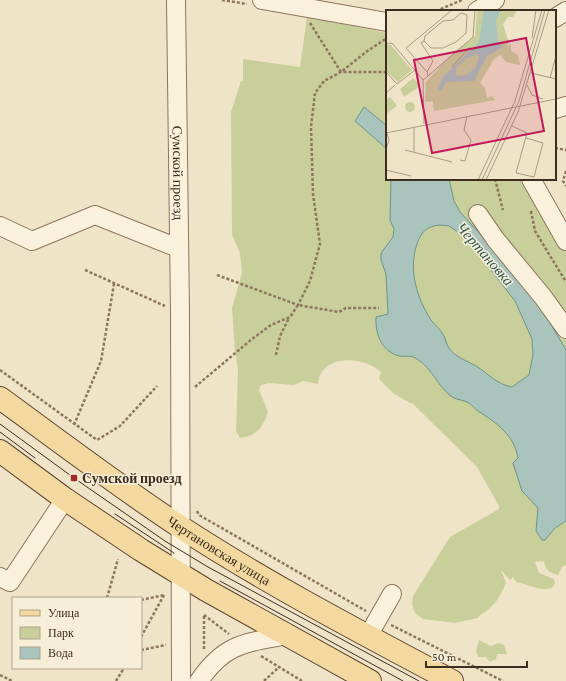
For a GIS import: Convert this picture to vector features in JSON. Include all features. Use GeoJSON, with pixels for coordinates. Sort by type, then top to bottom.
{"type":"FeatureCollection","features":[{"type":"Feature","properties":{"kind":"main road","name":"Чертановская улица"},"geometry":{"type":"LineString","coordinates":[[0,398],[180,527],[264,577],[373,627],[452,681]]}},
{"type":"Feature","properties":{"kind":"main road"},"geometry":{"type":"LineString","coordinates":[[0,451],[65,499],[141,550],[180,574],[288,635],[358,678]]}},
{"type":"Feature","properties":{"kind":"street","name":"Сумской проезд"},"geometry":{"type":"LineString","coordinates":[[176,0],[180,312],[181,681]]}},
{"type":"Feature","properties":{"kind":"street"},"geometry":{"type":"LineString","coordinates":[[262,0],[386,22]]}},
{"type":"Feature","properties":{"kind":"street"},"geometry":{"type":"LineString","coordinates":[[479,10],[495,0]]}},
{"type":"Feature","properties":{"kind":"street"},"geometry":{"type":"LineString","coordinates":[[556,17],[566,11]]}},
{"type":"Feature","properties":{"kind":"street"},"geometry":{"type":"LineString","coordinates":[[556,109],[566,106]]}},
{"type":"Feature","properties":{"kind":"street"},"geometry":{"type":"LineString","coordinates":[[532,180],[566,241]]}},
{"type":"Feature","properties":{"kind":"street"},"geometry":{"type":"LineString","coordinates":[[478,214],[496,240],[543,296],[566,329]]}},
{"type":"Feature","properties":{"kind":"street"},"geometry":{"type":"LineString","coordinates":[[0,226],[32,241],[95,216],[178,248]]}},
{"type":"Feature","properties":{"kind":"street"},"geometry":{"type":"LineString","coordinates":[[0,577],[10,582],[65,499]]}},
{"type":"Feature","properties":{"kind":"street"},"geometry":{"type":"LineString","coordinates":[[373,627],[392,594]]}},
{"type":"Feature","properties":{"kind":"street"},"geometry":{"type":"LineString","coordinates":[[202,677],[210,665],[224,652],[242,644],[288,635]]}},
{"type":"Feature","properties":{"kind":"path"},"geometry":{"type":"LineString","coordinates":[[438,10],[462,0]]}},
{"type":"Feature","properties":{"kind":"path"},"geometry":{"type":"LineString","coordinates":[[308,20],[341,72]]}},
{"type":"Feature","properties":{"kind":"path"},"geometry":{"type":"LineString","coordinates":[[276,355],[280,336],[310,281],[320,244],[314,194],[311,127],[315,93],[324,81],[341,72],[386,39]]}},
{"type":"Feature","properties":{"kind":"path"},"geometry":{"type":"LineString","coordinates":[[341,72],[386,72]]}},
{"type":"Feature","properties":{"kind":"path"},"geometry":{"type":"LineString","coordinates":[[556,148],[566,150]]}},
{"type":"Feature","properties":{"kind":"path"},"geometry":{"type":"LineString","coordinates":[[566,171],[563,181],[566,186]]}},
{"type":"Feature","properties":{"kind":"path"},"geometry":{"type":"LineString","coordinates":[[495,180],[503,210]]}},
{"type":"Feature","properties":{"kind":"path"},"geometry":{"type":"LineString","coordinates":[[529,205],[535,231],[566,282]]}},
{"type":"Feature","properties":{"kind":"path"},"geometry":{"type":"LineString","coordinates":[[86,270],[114,284],[180,312]]}},
{"type":"Feature","properties":{"kind":"path"},"geometry":{"type":"LineString","coordinates":[[217,276],[298,305],[339,312],[346,308],[379,308]]}},
{"type":"Feature","properties":{"kind":"path"},"geometry":{"type":"LineString","coordinates":[[74,425],[101,361],[114,284]]}},
{"type":"Feature","properties":{"kind":"path"},"geometry":{"type":"LineString","coordinates":[[194,388],[252,338],[271,325],[290,317]]}},
{"type":"Feature","properties":{"kind":"path"},"geometry":{"type":"LineString","coordinates":[[0,370],[74,425],[97,440],[120,426],[157,386]]}},
{"type":"Feature","properties":{"kind":"path"},"geometry":{"type":"LineString","coordinates":[[195,508],[199,515],[373,627],[503,681]]}},
{"type":"Feature","properties":{"kind":"path"},"geometry":{"type":"LineString","coordinates":[[107,597],[118,558]]}},
{"type":"Feature","properties":{"kind":"path"},"geometry":{"type":"LineString","coordinates":[[142,600],[164,595],[142,635]]}},
{"type":"Feature","properties":{"kind":"path"},"geometry":{"type":"LineString","coordinates":[[202,677],[204,615]]}},
{"type":"Feature","properties":{"kind":"path"},"geometry":{"type":"LineString","coordinates":[[142,650],[168,644]]}},
{"type":"Feature","properties":{"kind":"path"},"geometry":{"type":"LineString","coordinates":[[264,681],[278,667]]}},
{"type":"Feature","properties":{"kind":"path"},"geometry":{"type":"LineString","coordinates":[[116,681],[123,669]]}},
{"type":"Feature","properties":{"kind":"path"},"geometry":{"type":"LineString","coordinates":[[0,675],[12,681]]}},
{"type":"Feature","properties":{"kind":"green space"},"geometry":{"type":"Polygon","coordinates":[[[307,17],[386,33],[386,180],[527,180],[566,250],[566,565],[562,567],[558,575],[548,571],[545,567],[544,561],[535,562],[539,573],[554,579],[555,583],[552,588],[547,589],[516,582],[513,577],[510,580],[501,570],[506,583],[503,590],[493,605],[478,618],[455,623],[423,619],[415,613],[412,604],[413,596],[450,537],[499,509],[499,506],[477,467],[412,403],[393,393],[379,379],[381,372],[364,362],[344,360],[326,367],[321,374],[318,384],[303,381],[294,385],[269,383],[261,385],[259,390],[268,412],[264,423],[255,433],[246,437],[240,438],[236,431],[238,370],[232,308],[242,273],[240,253],[232,235],[231,112],[241,81],[243,81],[243,59],[300,67],[307,17]]]}},
{"type":"Feature","properties":{"kind":"green space"},"geometry":{"type":"Polygon","coordinates":[[[479,640],[491,646],[498,643],[504,645],[507,654],[497,654],[496,659],[490,662],[486,657],[478,657],[476,651],[479,640]]]}},
{"type":"Feature","properties":{"kind":"water"},"geometry":{"type":"Polygon","coordinates":[[[364,107],[386,125],[386,148],[355,121],[364,107]]]}},
{"type":"Feature","properties":{"kind":"water","name":"Чертановка"},"geometry":{"type":"Polygon","coordinates":[[[391,180],[449,180],[454,201],[460,212],[516,273],[549,321],[566,350],[566,521],[555,528],[545,540],[542,540],[536,531],[538,508],[522,491],[513,463],[518,458],[509,436],[492,420],[469,403],[452,397],[442,388],[423,363],[413,357],[393,354],[380,341],[376,317],[388,314],[386,274],[381,260],[381,253],[393,237],[394,229],[390,220],[391,180]],[[440,225],[425,230],[420,236],[414,254],[413,264],[415,284],[426,311],[431,320],[443,334],[447,345],[452,351],[458,357],[476,366],[501,384],[512,387],[529,375],[533,355],[532,339],[515,301],[465,237],[449,226],[440,225]]]}},
{"type":"Feature","properties":{"kind":"tram line"},"geometry":{"type":"LineString","coordinates":[[0,424],[74,478],[165,541],[208,567],[419,681]]}},
{"type":"Feature","properties":{"kind":"tram line"},"geometry":{"type":"LineString","coordinates":[[0,432],[35,458]]}},
{"type":"Feature","properties":{"kind":"tram line"},"geometry":{"type":"LineString","coordinates":[[115,514],[174,553]]}},
{"type":"Feature","properties":{"kind":"tram line"},"geometry":{"type":"LineString","coordinates":[[220,581],[403,681]]}},
{"type":"Feature","properties":{"kind":"place","name":"Сумской проезд"},"geometry":{"type":"Point","coordinates":[74,478]}}]}
